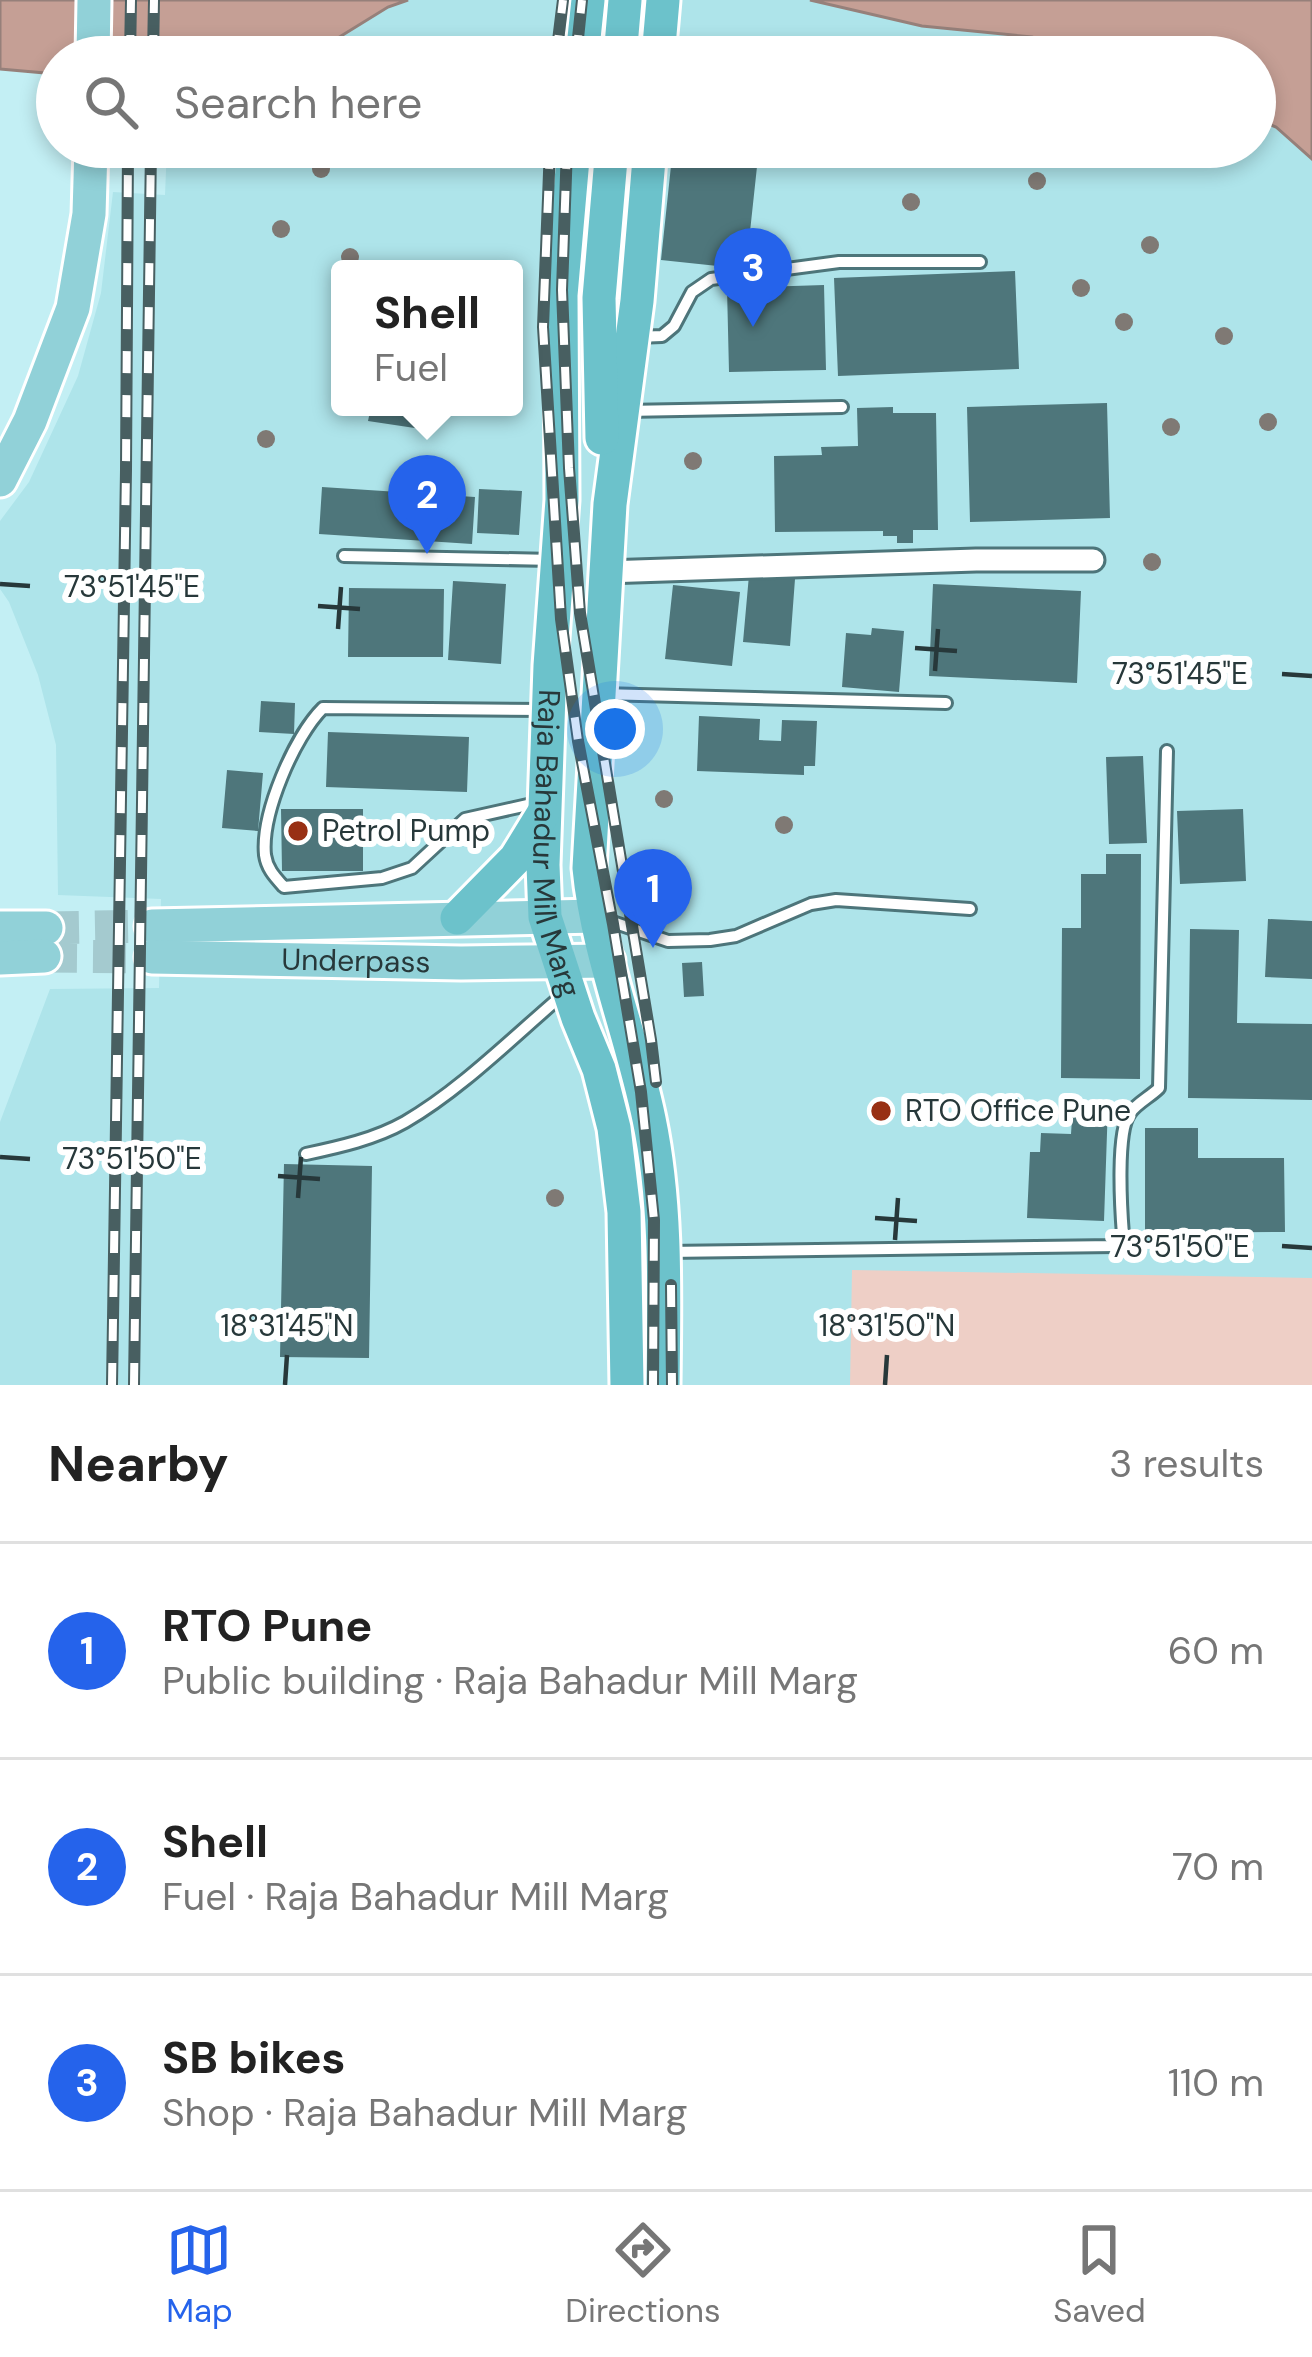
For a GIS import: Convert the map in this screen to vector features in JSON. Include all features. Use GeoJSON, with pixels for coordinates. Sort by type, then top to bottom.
{"type":"FeatureCollection","features":[{"type":"Feature","properties":{"kind":"highway"},"geometry":{"type":"LineString","coordinates":[[585,36],[588,0]]}},
{"type":"Feature","properties":{"kind":"highway"},"geometry":{"type":"LineString","coordinates":[[622,36],[625,0]]}},
{"type":"Feature","properties":{"kind":"highway"},"geometry":{"type":"LineString","coordinates":[[660,36],[663,0]]}},
{"type":"Feature","properties":{"kind":"highway","name":"Raja Bahadur Mill Marg"},"geometry":{"type":"LineString","coordinates":[[572,168],[561,295],[562,500],[543,807],[545,916],[599,1069],[614,1128],[624,1212],[627,1385]]}},
{"type":"Feature","properties":{"kind":"highway","name":"Raja Bahadur Mill Marg"},"geometry":{"type":"LineString","coordinates":[[605,572],[598,298],[610,168]]}},
{"type":"Feature","properties":{"kind":"highway","name":"Raja Bahadur Mill Marg"},"geometry":{"type":"LineString","coordinates":[[648,168],[637,301],[610,504],[589,868],[596,916],[650,1122],[661,1209],[663,1385]]}},
{"type":"Feature","properties":{"kind":"highway"},"geometry":{"type":"LineString","coordinates":[[561,381],[601,385]]}},
{"type":"Feature","properties":{"kind":"highway"},"geometry":{"type":"LineString","coordinates":[[457,918],[516,858],[543,807]]}},
{"type":"Feature","properties":{"kind":"main road"},"geometry":{"type":"LineString","coordinates":[[93,36],[94,0]]}},
{"type":"Feature","properties":{"kind":"main road"},"geometry":{"type":"LineString","coordinates":[[0,480],[30,422],[73,308],[89,214],[90,168]]}},
{"type":"Feature","properties":{"kind":"main road","name":"Underpass"},"geometry":{"type":"LineString","coordinates":[[596,916],[457,918],[152,942],[461,963],[564,975],[608,961]]}},
{"type":"Feature","properties":{"kind":"main road"},"geometry":{"type":"LineString","coordinates":[[0,928],[45,942],[0,958]]}},
{"type":"Feature","properties":{"kind":"street"},"geometry":{"type":"LineString","coordinates":[[605,572],[1093,560]]}},
{"type":"Feature","properties":{"kind":"lane"},"geometry":{"type":"LineString","coordinates":[[632,338],[662,336],[674,326],[692,292],[711,279],[839,262],[980,262]]}},
{"type":"Feature","properties":{"kind":"lane"},"geometry":{"type":"LineString","coordinates":[[622,411],[842,407]]}},
{"type":"Feature","properties":{"kind":"lane"},"geometry":{"type":"LineString","coordinates":[[344,556],[557,560]]}},
{"type":"Feature","properties":{"kind":"lane"},"geometry":{"type":"LineString","coordinates":[[598,694],[946,703]]}},
{"type":"Feature","properties":{"kind":"lane"},"geometry":{"type":"LineString","coordinates":[[543,807],[465,819],[412,868],[382,878],[284,887],[271,874],[265,854],[281,777],[310,721],[323,708],[548,710]]}},
{"type":"Feature","properties":{"kind":"lane"},"geometry":{"type":"LineString","coordinates":[[662,1252],[1115,1246],[1123,1235],[1122,1127],[1132,1109],[1159,1088],[1167,751]]}},
{"type":"Feature","properties":{"kind":"lane"},"geometry":{"type":"LineString","coordinates":[[596,916],[668,941],[736,937],[811,904],[836,900],[970,909]]}},
{"type":"Feature","properties":{"kind":"lane"},"geometry":{"type":"LineString","coordinates":[[306,1154],[343,1146],[402,1123],[480,1065],[564,975]]}},
{"type":"Feature","properties":{"kind":"shaded area"},"geometry":{"type":"Polygon","coordinates":[[[0,0],[408,0],[341,36],[36,36],[36,72],[0,69],[0,0]]]}},
{"type":"Feature","properties":{"kind":"shaded area"},"geometry":{"type":"Polygon","coordinates":[[[408,0],[810,0],[922,26],[1010,36],[341,36],[408,0]]]}},
{"type":"Feature","properties":{"kind":"shaded area"},"geometry":{"type":"Polygon","coordinates":[[[810,0],[1312,0],[1312,159],[1276,127],[1276,36],[1022,36],[922,26],[810,0]]]}},
{"type":"Feature","properties":{"kind":"shaded area"},"geometry":{"type":"Polygon","coordinates":[[[1276,127],[1312,159],[1312,1385],[0,1385],[0,1122],[50,989],[159,988],[161,899],[58,895],[56,745],[38,675],[0,589],[0,521],[29,482],[78,376],[101,293],[113,192],[165,195],[166,168],[1276,168],[1276,127]]]}},
{"type":"Feature","properties":{"kind":"shaded area"},"geometry":{"type":"Polygon","coordinates":[[[852,1270],[1312,1278],[1312,1385],[850,1385],[852,1270]]]}},
{"type":"Feature","properties":{"kind":"building"},"geometry":{"type":"Polygon","coordinates":[[[671,168],[757,168],[746,269],[661,260],[671,168]]]}},
{"type":"Feature","properties":{"kind":"building"},"geometry":{"type":"Polygon","coordinates":[[[1015,271],[1019,369],[838,376],[834,278],[1015,271]]]}},
{"type":"Feature","properties":{"kind":"building"},"geometry":{"type":"Polygon","coordinates":[[[824,285],[826,370],[729,372],[727,288],[824,285]]]}},
{"type":"Feature","properties":{"kind":"building"},"geometry":{"type":"Polygon","coordinates":[[[1107,403],[1110,518],[970,522],[967,407],[1107,403]]]}},
{"type":"Feature","properties":{"kind":"building"},"geometry":{"type":"Polygon","coordinates":[[[893,407],[893,413],[936,413],[938,530],[913,530],[913,543],[897,543],[897,536],[883,536],[883,531],[775,532],[774,456],[822,455],[821,447],[858,446],[857,408],[893,407]]]}},
{"type":"Feature","properties":{"kind":"building"},"geometry":{"type":"Polygon","coordinates":[[[369,416],[430,416],[428,430],[368,421],[369,416]]]}},
{"type":"Feature","properties":{"kind":"building"},"geometry":{"type":"Polygon","coordinates":[[[322,487],[475,497],[472,544],[319,534],[322,487]]]}},
{"type":"Feature","properties":{"kind":"building"},"geometry":{"type":"Polygon","coordinates":[[[479,489],[522,491],[519,535],[477,533],[479,489]]]}},
{"type":"Feature","properties":{"kind":"building"},"geometry":{"type":"Polygon","coordinates":[[[749,575],[795,579],[790,646],[743,642],[749,575]]]}},
{"type":"Feature","properties":{"kind":"building"},"geometry":{"type":"Polygon","coordinates":[[[453,581],[506,584],[501,664],[448,660],[453,581]]]}},
{"type":"Feature","properties":{"kind":"building"},"geometry":{"type":"Polygon","coordinates":[[[933,584],[1081,591],[1077,683],[929,676],[933,584]]]}},
{"type":"Feature","properties":{"kind":"building"},"geometry":{"type":"Polygon","coordinates":[[[673,585],[740,592],[732,666],[665,659],[673,585]]]}},
{"type":"Feature","properties":{"kind":"building"},"geometry":{"type":"Polygon","coordinates":[[[349,588],[444,589],[443,657],[348,657],[349,588]]]}},
{"type":"Feature","properties":{"kind":"building"},"geometry":{"type":"Polygon","coordinates":[[[872,628],[904,631],[899,692],[842,687],[846,633],[871,635],[872,628]]]}},
{"type":"Feature","properties":{"kind":"building"},"geometry":{"type":"Polygon","coordinates":[[[261,701],[295,703],[294,734],[259,732],[261,701]]]}},
{"type":"Feature","properties":{"kind":"building"},"geometry":{"type":"Polygon","coordinates":[[[699,716],[760,719],[759,740],[781,741],[782,720],[817,721],[815,766],[804,766],[804,775],[697,771],[699,716]]]}},
{"type":"Feature","properties":{"kind":"building"},"geometry":{"type":"Polygon","coordinates":[[[328,732],[469,737],[467,792],[326,787],[328,732]]]}},
{"type":"Feature","properties":{"kind":"building"},"geometry":{"type":"Polygon","coordinates":[[[1143,756],[1147,843],[1109,844],[1106,757],[1143,756]]]}},
{"type":"Feature","properties":{"kind":"building"},"geometry":{"type":"Polygon","coordinates":[[[227,770],[263,773],[258,831],[222,828],[227,770]]]}},
{"type":"Feature","properties":{"kind":"building"},"geometry":{"type":"Polygon","coordinates":[[[281,809],[363,809],[363,871],[282,871],[281,809]]]}},
{"type":"Feature","properties":{"kind":"building"},"geometry":{"type":"Polygon","coordinates":[[[1243,809],[1246,881],[1180,884],[1177,811],[1243,809]]]}},
{"type":"Feature","properties":{"kind":"building"},"geometry":{"type":"Polygon","coordinates":[[[1106,854],[1141,854],[1140,1079],[1061,1078],[1062,928],[1081,928],[1081,874],[1106,874],[1106,854]]]}},
{"type":"Feature","properties":{"kind":"building"},"geometry":{"type":"Polygon","coordinates":[[[1268,919],[1312,921],[1312,979],[1265,977],[1268,919]]]}},
{"type":"Feature","properties":{"kind":"building"},"geometry":{"type":"Polygon","coordinates":[[[1190,929],[1239,930],[1237,1023],[1312,1024],[1312,1100],[1188,1098],[1190,929]]]}},
{"type":"Feature","properties":{"kind":"building"},"geometry":{"type":"Polygon","coordinates":[[[702,962],[704,996],[684,997],[682,963],[702,962]]]}},
{"type":"Feature","properties":{"kind":"building"},"geometry":{"type":"Polygon","coordinates":[[[1073,1103],[1108,1104],[1104,1221],[1027,1218],[1030,1152],[1040,1152],[1041,1133],[1071,1134],[1073,1103]]]}},
{"type":"Feature","properties":{"kind":"building"},"geometry":{"type":"Polygon","coordinates":[[[1145,1128],[1198,1128],[1198,1158],[1284,1158],[1285,1232],[1145,1233],[1145,1128]]]}},
{"type":"Feature","properties":{"kind":"building"},"geometry":{"type":"Polygon","coordinates":[[[284,1164],[372,1166],[369,1358],[280,1357],[284,1164]]]}},
{"type":"Feature","properties":{"kind":"tunnel"},"geometry":{"type":"LineString","coordinates":[[46,928],[152,926]]}},
{"type":"Feature","properties":{"kind":"tunnel"},"geometry":{"type":"LineString","coordinates":[[44,956],[152,957]]}},
{"type":"Feature","properties":{"kind":"railway"},"geometry":{"type":"LineString","coordinates":[[130,36],[131,0]]}},
{"type":"Feature","properties":{"kind":"railway"},"geometry":{"type":"LineString","coordinates":[[153,36],[154,0]]}},
{"type":"Feature","properties":{"kind":"railway"},"geometry":{"type":"LineString","coordinates":[[559,36],[563,0]]}},
{"type":"Feature","properties":{"kind":"railway"},"geometry":{"type":"LineString","coordinates":[[578,36],[582,0]]}},
{"type":"Feature","properties":{"kind":"railway"},"geometry":{"type":"LineString","coordinates":[[112,1385],[128,168]]}},
{"type":"Feature","properties":{"kind":"railway"},"geometry":{"type":"LineString","coordinates":[[134,1385],[151,168]]}},
{"type":"Feature","properties":{"kind":"railway"},"geometry":{"type":"LineString","coordinates":[[549,168],[543,327],[561,619],[641,1092],[654,1220],[653,1385]]}},
{"type":"Feature","properties":{"kind":"railway"},"geometry":{"type":"LineString","coordinates":[[566,168],[562,290],[580,613],[656,1082]]}},
{"type":"Feature","properties":{"kind":"railway"},"geometry":{"type":"LineString","coordinates":[[671,1285],[672,1385]]}},
{"type":"Feature","properties":{"kind":"place","name":"SB bikes"},"geometry":{"type":"Point","coordinates":[753,327]}},
{"type":"Feature","properties":{"kind":"place","name":"Shell"},"geometry":{"type":"Point","coordinates":[427,554]}},
{"type":"Feature","properties":{"kind":"place","name":"Petrol Pump"},"geometry":{"type":"Point","coordinates":[298,831]}},
{"type":"Feature","properties":{"kind":"place","name":"RTO Pune"},"geometry":{"type":"Point","coordinates":[653,948]}},
{"type":"Feature","properties":{"kind":"place","name":"RTO Office Pune"},"geometry":{"type":"Point","coordinates":[881,1111]}}]}
